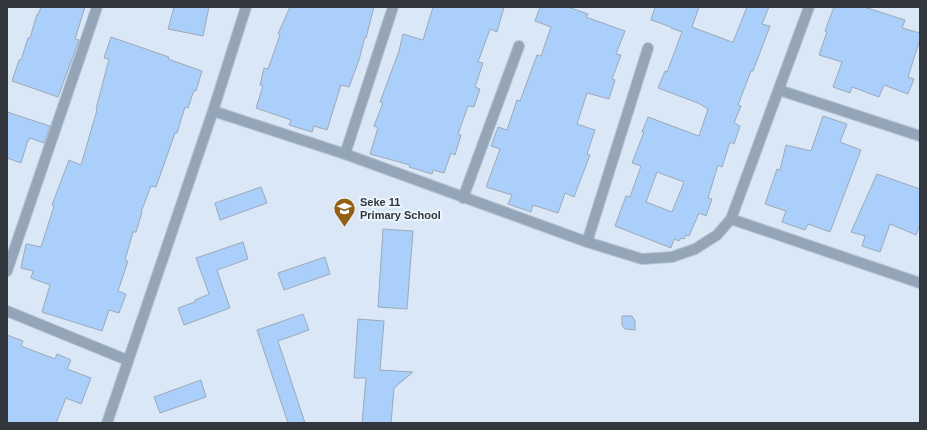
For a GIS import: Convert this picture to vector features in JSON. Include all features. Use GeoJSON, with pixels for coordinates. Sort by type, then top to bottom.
{"type":"FeatureCollection","features":[{"type":"Feature","properties":{"kind":"street"},"geometry":{"type":"LineString","coordinates":[[7,271],[97,7]]}},
{"type":"Feature","properties":{"kind":"street"},"geometry":{"type":"LineString","coordinates":[[107,423],[127,360],[213,111],[246,7]]}},
{"type":"Feature","properties":{"kind":"street"},"geometry":{"type":"LineString","coordinates":[[345,154],[393,7]]}},
{"type":"Feature","properties":{"kind":"street"},"geometry":{"type":"LineString","coordinates":[[213,111],[345,154],[587,242],[642,259],[672,257],[695,249],[717,235],[731,219],[809,7]]}},
{"type":"Feature","properties":{"kind":"street"},"geometry":{"type":"LineString","coordinates":[[463,198],[519,46]]}},
{"type":"Feature","properties":{"kind":"street"},"geometry":{"type":"LineString","coordinates":[[587,242],[648,48]]}},
{"type":"Feature","properties":{"kind":"street"},"geometry":{"type":"LineString","coordinates":[[779,90],[920,136]]}},
{"type":"Feature","properties":{"kind":"street"},"geometry":{"type":"LineString","coordinates":[[731,219],[920,283]]}},
{"type":"Feature","properties":{"kind":"street"},"geometry":{"type":"LineString","coordinates":[[7,311],[127,360]]}},
{"type":"Feature","properties":{"kind":"building"},"geometry":{"type":"Polygon","coordinates":[[[41,7],[85,7],[75,39],[79,40],[58,97],[12,81],[41,7]]]}},
{"type":"Feature","properties":{"kind":"building"},"geometry":{"type":"Polygon","coordinates":[[[174,7],[209,7],[203,36],[168,29],[174,7]]]}},
{"type":"Feature","properties":{"kind":"building"},"geometry":{"type":"Polygon","coordinates":[[[290,7],[374,7],[366,38],[365,37],[359,60],[349,87],[341,85],[327,130],[314,126],[312,132],[289,125],[291,120],[256,108],[263,86],[260,85],[264,68],[268,69],[280,35],[278,34],[290,7]]]}},
{"type":"Feature","properties":{"kind":"building"},"geometry":{"type":"Polygon","coordinates":[[[433,7],[504,7],[497,32],[490,29],[478,62],[483,63],[475,87],[480,89],[474,107],[468,106],[458,134],[461,135],[455,155],[451,153],[444,173],[433,170],[432,174],[409,167],[410,165],[370,154],[378,128],[374,126],[383,103],[380,102],[399,51],[403,34],[423,40],[433,7]]]}},
{"type":"Feature","properties":{"kind":"building"},"geometry":{"type":"Polygon","coordinates":[[[540,7],[568,7],[588,14],[586,17],[625,31],[616,54],[621,55],[612,79],[615,80],[609,99],[587,93],[577,124],[595,130],[587,154],[590,155],[574,197],[565,193],[558,213],[533,205],[531,212],[508,204],[512,195],[486,187],[500,149],[491,146],[498,127],[507,130],[517,100],[520,101],[537,55],[541,56],[551,27],[535,21],[540,7]]]}},
{"type":"Feature","properties":{"kind":"building"},"geometry":{"type":"Polygon","coordinates":[[[655,7],[699,7],[692,27],[733,42],[747,7],[769,7],[762,24],[770,26],[738,105],[741,106],[734,123],[740,126],[734,144],[730,142],[722,167],[718,165],[708,198],[712,199],[706,216],[699,213],[689,236],[686,235],[684,239],[681,238],[679,241],[674,239],[671,248],[615,226],[626,196],[630,197],[641,166],[632,163],[648,117],[699,136],[708,109],[698,103],[658,88],[665,71],[667,72],[682,32],[651,20],[655,7]],[[657,172],[646,202],[672,212],[684,182],[657,172]]]}},
{"type":"Feature","properties":{"kind":"building"},"geometry":{"type":"Polygon","coordinates":[[[834,7],[864,7],[905,20],[902,28],[920,33],[920,39],[908,77],[914,79],[908,94],[884,85],[879,97],[852,87],[850,93],[833,87],[842,62],[819,55],[827,32],[825,31],[834,7]]]}},
{"type":"Feature","properties":{"kind":"building"},"geometry":{"type":"Polygon","coordinates":[[[111,37],[169,57],[168,59],[202,71],[196,91],[194,90],[188,108],[185,107],[177,133],[175,133],[156,187],[151,186],[141,212],[136,232],[133,232],[125,260],[128,261],[118,291],[126,294],[119,313],[109,310],[102,331],[42,312],[50,285],[31,278],[33,271],[21,268],[26,244],[41,247],[54,206],[52,205],[69,160],[81,165],[97,110],[96,109],[109,59],[104,58],[111,37]]]}},
{"type":"Feature","properties":{"kind":"building"},"geometry":{"type":"Polygon","coordinates":[[[7,112],[50,126],[44,143],[30,138],[28,140],[21,163],[7,158],[7,112]]]}},
{"type":"Feature","properties":{"kind":"building"},"geometry":{"type":"Polygon","coordinates":[[[823,116],[847,124],[840,142],[861,150],[830,232],[808,224],[805,230],[782,222],[786,211],[765,204],[777,169],[780,170],[786,145],[811,151],[823,116]]]}},
{"type":"Feature","properties":{"kind":"building"},"geometry":{"type":"Polygon","coordinates":[[[877,174],[920,189],[920,225],[916,235],[890,224],[880,252],[862,246],[865,236],[851,232],[877,174]]]}},
{"type":"Feature","properties":{"kind":"building"},"geometry":{"type":"Polygon","coordinates":[[[261,187],[267,203],[220,220],[215,203],[261,187]]]}},
{"type":"Feature","properties":{"kind":"building"},"geometry":{"type":"Polygon","coordinates":[[[383,229],[413,231],[407,309],[378,307],[383,229]]]}},
{"type":"Feature","properties":{"kind":"building"},"geometry":{"type":"Polygon","coordinates":[[[243,242],[248,259],[217,270],[230,308],[184,325],[178,308],[195,302],[195,300],[209,294],[196,258],[243,242]]]}},
{"type":"Feature","properties":{"kind":"building"},"geometry":{"type":"Polygon","coordinates":[[[325,257],[330,274],[284,290],[278,273],[325,257]]]}},
{"type":"Feature","properties":{"kind":"building"},"geometry":{"type":"Polygon","coordinates":[[[303,314],[309,330],[278,341],[305,423],[288,423],[257,330],[303,314]]]}},
{"type":"Feature","properties":{"kind":"building"},"geometry":{"type":"Polygon","coordinates":[[[622,316],[632,316],[635,321],[635,330],[625,329],[622,325],[622,316]]]}},
{"type":"Feature","properties":{"kind":"building"},"geometry":{"type":"Polygon","coordinates":[[[358,319],[384,321],[380,370],[413,372],[394,388],[391,423],[362,423],[366,378],[354,378],[358,319]]]}},
{"type":"Feature","properties":{"kind":"building"},"geometry":{"type":"Polygon","coordinates":[[[7,335],[23,341],[21,346],[55,359],[57,354],[71,360],[67,369],[91,378],[81,404],[66,398],[56,423],[7,423],[7,335]]]}},
{"type":"Feature","properties":{"kind":"building"},"geometry":{"type":"Polygon","coordinates":[[[201,380],[206,397],[160,413],[154,397],[201,380]]]}},
{"type":"Feature","properties":{"kind":"place","name":"Seke 11 Primary School"},"geometry":{"type":"Point","coordinates":[345,228]}}]}
